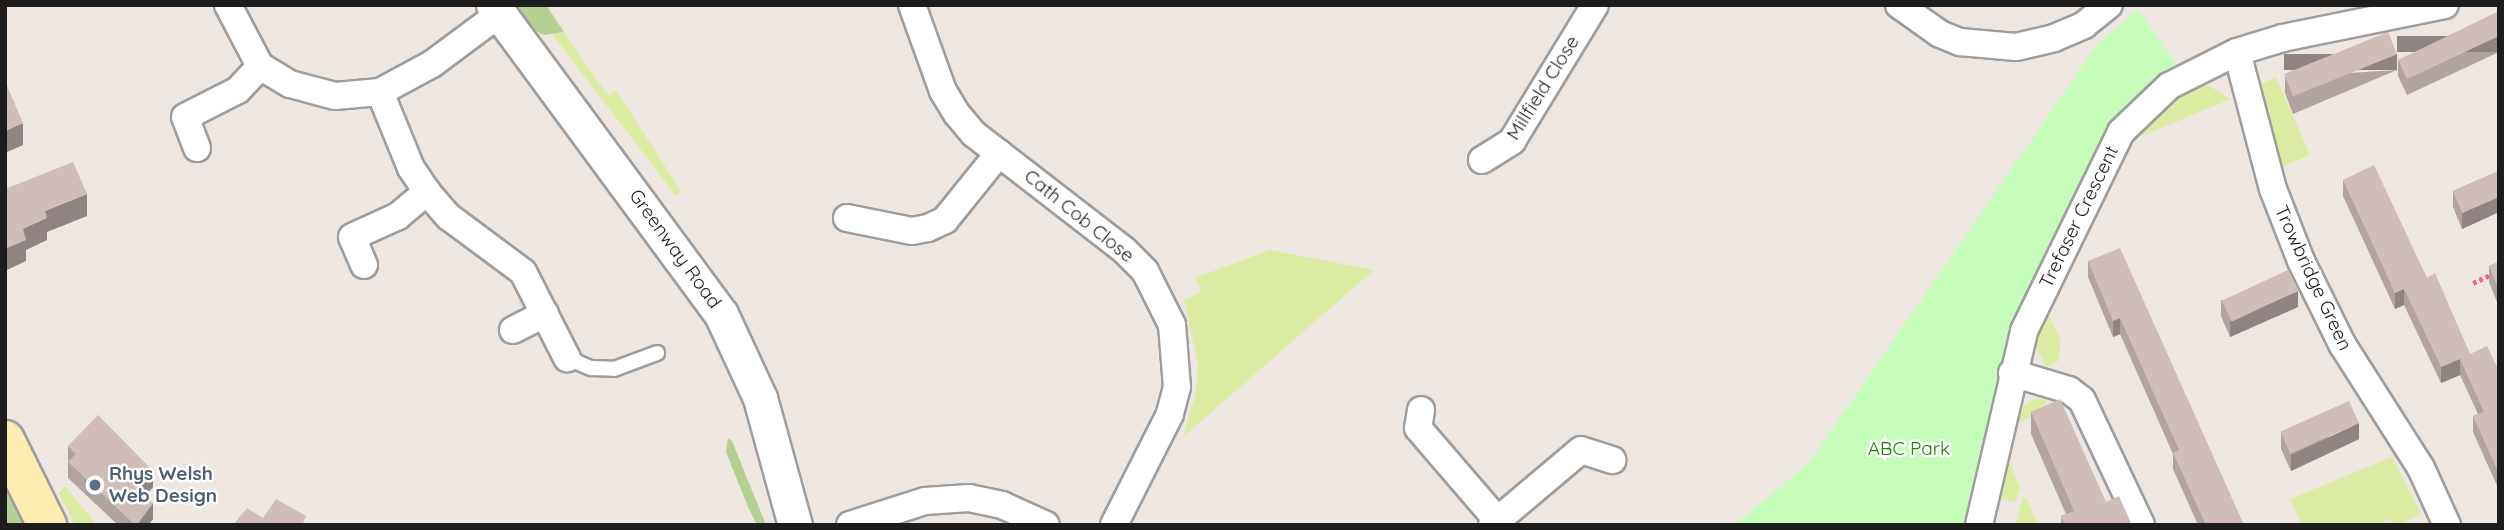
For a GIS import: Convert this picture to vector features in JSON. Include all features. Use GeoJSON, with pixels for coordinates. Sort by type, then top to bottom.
{"type":"FeatureCollection","features":[{"type":"Feature","properties":{"kind":"main road"},"geometry":{"type":"LineString","coordinates":[[5,440],[47,525]]}},
{"type":"Feature","properties":{"kind":"street"},"geometry":{"type":"LineString","coordinates":[[228,5],[260,66],[290,84],[335,96],[380,92],[432,64],[496,9]]}},
{"type":"Feature","properties":{"kind":"street","name":"Cath Cob Close"},"geometry":{"type":"LineString","coordinates":[[912,5],[943,91],[974,134],[1146,271],[1172,325],[1177,387],[1170,414],[1114,525]]}},
{"type":"Feature","properties":{"kind":"street","name":"Millfield Close"},"geometry":{"type":"LineString","coordinates":[[1482,160],[1512,141],[1595,5]]}},
{"type":"Feature","properties":{"kind":"street"},"geometry":{"type":"LineString","coordinates":[[1899,5],[1940,34],[1960,42],[2016,47],[2054,38],[2084,25],[2109,5]]}},
{"type":"Feature","properties":{"kind":"street","name":"Trefaser Crescent"},"geometry":{"type":"LineString","coordinates":[[1979,525],[2012,373],[2030,318],[2121,132],[2169,86],[2238,52],[2283,38],[2445,5]]}},
{"type":"Feature","properties":{"kind":"street","name":"Greenway Road"},"geometry":{"type":"LineString","coordinates":[[496,9],[721,314],[764,411],[795,525]]}},
{"type":"Feature","properties":{"kind":"street","name":"Trowbridge Green"},"geometry":{"type":"LineString","coordinates":[[2238,52],[2269,178],[2301,261],[2342,344],[2407,444],[2448,525]]}},
{"type":"Feature","properties":{"kind":"street"},"geometry":{"type":"LineString","coordinates":[[197,148],[185,117],[238,90],[260,66]]}},
{"type":"Feature","properties":{"kind":"street"},"geometry":{"type":"LineString","coordinates":[[380,92],[411,168],[449,218],[523,272],[567,358]]}},
{"type":"Feature","properties":{"kind":"street"},"geometry":{"type":"LineString","coordinates":[[847,218],[912,231],[928,228],[945,220],[999,153]]}},
{"type":"Feature","properties":{"kind":"street"},"geometry":{"type":"LineString","coordinates":[[364,265],[352,237],[398,216],[428,192]]}},
{"type":"Feature","properties":{"kind":"street"},"geometry":{"type":"LineString","coordinates":[[513,330],[545,314]]}},
{"type":"Feature","properties":{"kind":"street"},"geometry":{"type":"LineString","coordinates":[[2012,373],[2068,390],[2082,400],[2140,525]]}},
{"type":"Feature","properties":{"kind":"street"},"geometry":{"type":"LineString","coordinates":[[1421,410],[1418,428],[1495,522],[1581,450],[1612,460]]}},
{"type":"Feature","properties":{"kind":"street"},"geometry":{"type":"LineString","coordinates":[[850,525],[925,501],[969,499],[1002,505],[1046,525]]}},
{"type":"Feature","properties":{"kind":"lane"},"geometry":{"type":"LineString","coordinates":[[567,358],[591,368],[614,369],[657,353]]}},
{"type":"Feature","properties":{"kind":"path"},"geometry":{"type":"LineString","coordinates":[[2473,283],[2499,271]]}},
{"type":"Feature","properties":{"kind":"green space"},"geometry":{"type":"Polygon","coordinates":[[[505,5],[546,5],[564,32],[544,35],[522,24],[505,5]]]}},
{"type":"Feature","properties":{"kind":"green space","name":"ABC Park"},"geometry":{"type":"Polygon","coordinates":[[[2138,10],[2177,65],[2160,79],[2093,160],[1968,525],[1735,525],[1809,463],[2099,42],[2138,10]]]}},
{"type":"Feature","properties":{"kind":"green space"},"geometry":{"type":"Polygon","coordinates":[[[564,32],[608,96],[616,90],[681,191],[676,196],[552,34],[564,32]]]}},
{"type":"Feature","properties":{"kind":"green space"},"geometry":{"type":"Polygon","coordinates":[[[2276,77],[2310,155],[2284,166],[2278,163],[2261,101],[2261,84],[2276,77]]]}},
{"type":"Feature","properties":{"kind":"green space"},"geometry":{"type":"Polygon","coordinates":[[[2197,86],[2209,86],[2231,99],[2144,135],[2139,128],[2180,93],[2197,86]]]}},
{"type":"Feature","properties":{"kind":"green space"},"geometry":{"type":"Polygon","coordinates":[[[1270,250],[1374,270],[1183,437],[1196,392],[1198,363],[1184,300],[1201,292],[1195,278],[1270,250]]]}},
{"type":"Feature","properties":{"kind":"green space"},"geometry":{"type":"Polygon","coordinates":[[[2046,310],[2061,340],[2058,361],[2046,367],[2035,345],[2046,310]]]}},
{"type":"Feature","properties":{"kind":"green space"},"geometry":{"type":"Polygon","coordinates":[[[2046,398],[2044,411],[2013,425],[2019,410],[2032,400],[2046,398]]]}},
{"type":"Feature","properties":{"kind":"green space"},"geometry":{"type":"Polygon","coordinates":[[[728,438],[732,441],[766,525],[757,525],[748,507],[726,452],[728,438]]]}},
{"type":"Feature","properties":{"kind":"green space"},"geometry":{"type":"Polygon","coordinates":[[[2392,457],[2421,514],[2399,525],[2388,519],[2376,525],[2302,525],[2290,499],[2392,457]]]}},
{"type":"Feature","properties":{"kind":"green space"},"geometry":{"type":"Polygon","coordinates":[[[5,460],[35,525],[5,525],[5,460]]]}},
{"type":"Feature","properties":{"kind":"green space"},"geometry":{"type":"Polygon","coordinates":[[[2010,462],[2020,488],[2015,502],[2001,499],[2010,462]]]}},
{"type":"Feature","properties":{"kind":"green space"},"geometry":{"type":"Polygon","coordinates":[[[65,486],[97,525],[75,525],[59,493],[65,486]]]}},
{"type":"Feature","properties":{"kind":"green space"},"geometry":{"type":"Polygon","coordinates":[[[2023,497],[2027,499],[2038,525],[2016,525],[2023,497]]]}},
{"type":"Feature","properties":{"kind":"building"},"geometry":{"type":"Polygon","coordinates":[[[2497,12],[2499,36],[2407,79],[2398,60],[2497,12]]]}},
{"type":"Feature","properties":{"kind":"building"},"geometry":{"type":"Polygon","coordinates":[[[2388,32],[2397,54],[2293,96],[2284,74],[2388,32]]]}},
{"type":"Feature","properties":{"kind":"building"},"geometry":{"type":"Polygon","coordinates":[[[5,81],[23,123],[5,131],[5,81]]]}},
{"type":"Feature","properties":{"kind":"building"},"geometry":{"type":"Polygon","coordinates":[[[73,162],[87,194],[45,211],[47,218],[23,229],[26,240],[5,249],[5,189],[73,162]]]}},
{"type":"Feature","properties":{"kind":"building"},"geometry":{"type":"Polygon","coordinates":[[[2374,165],[2427,278],[2435,273],[2470,354],[2487,346],[2499,371],[2499,474],[2473,416],[2484,412],[2460,359],[2441,367],[2404,289],[2395,293],[2343,180],[2374,165]]]}},
{"type":"Feature","properties":{"kind":"building"},"geometry":{"type":"Polygon","coordinates":[[[2499,171],[2499,197],[2462,213],[2453,191],[2499,171]]]}},
{"type":"Feature","properties":{"kind":"building"},"geometry":{"type":"Polygon","coordinates":[[[2120,248],[2244,525],[2206,525],[2173,453],[2179,450],[2120,318],[2113,321],[2088,261],[2120,248]]]}},
{"type":"Feature","properties":{"kind":"building"},"geometry":{"type":"Polygon","coordinates":[[[2499,262],[2499,285],[2497,286],[2489,266],[2499,262]]]}},
{"type":"Feature","properties":{"kind":"building"},"geometry":{"type":"Polygon","coordinates":[[[2288,270],[2298,291],[2232,322],[2222,301],[2288,270]]]}},
{"type":"Feature","properties":{"kind":"building"},"geometry":{"type":"Polygon","coordinates":[[[2060,399],[2106,502],[2119,496],[2131,523],[2065,525],[2061,516],[2074,511],[2031,412],[2060,399]]]}},
{"type":"Feature","properties":{"kind":"building"},"geometry":{"type":"Polygon","coordinates":[[[2349,401],[2359,423],[2290,453],[2280,432],[2349,401]]]}},
{"type":"Feature","properties":{"kind":"building"},"geometry":{"type":"Polygon","coordinates":[[[98,415],[153,471],[137,489],[153,503],[137,525],[68,462],[76,454],[68,446],[98,415]]]}},
{"type":"Feature","properties":{"kind":"building"},"geometry":{"type":"Polygon","coordinates":[[[276,499],[306,516],[302,525],[233,525],[247,508],[263,518],[276,499]]]}},
{"type":"Feature","properties":{"kind":"place","name":"Rhys Welsh Web Design"},"geometry":{"type":"Point","coordinates":[95,485]}}]}
